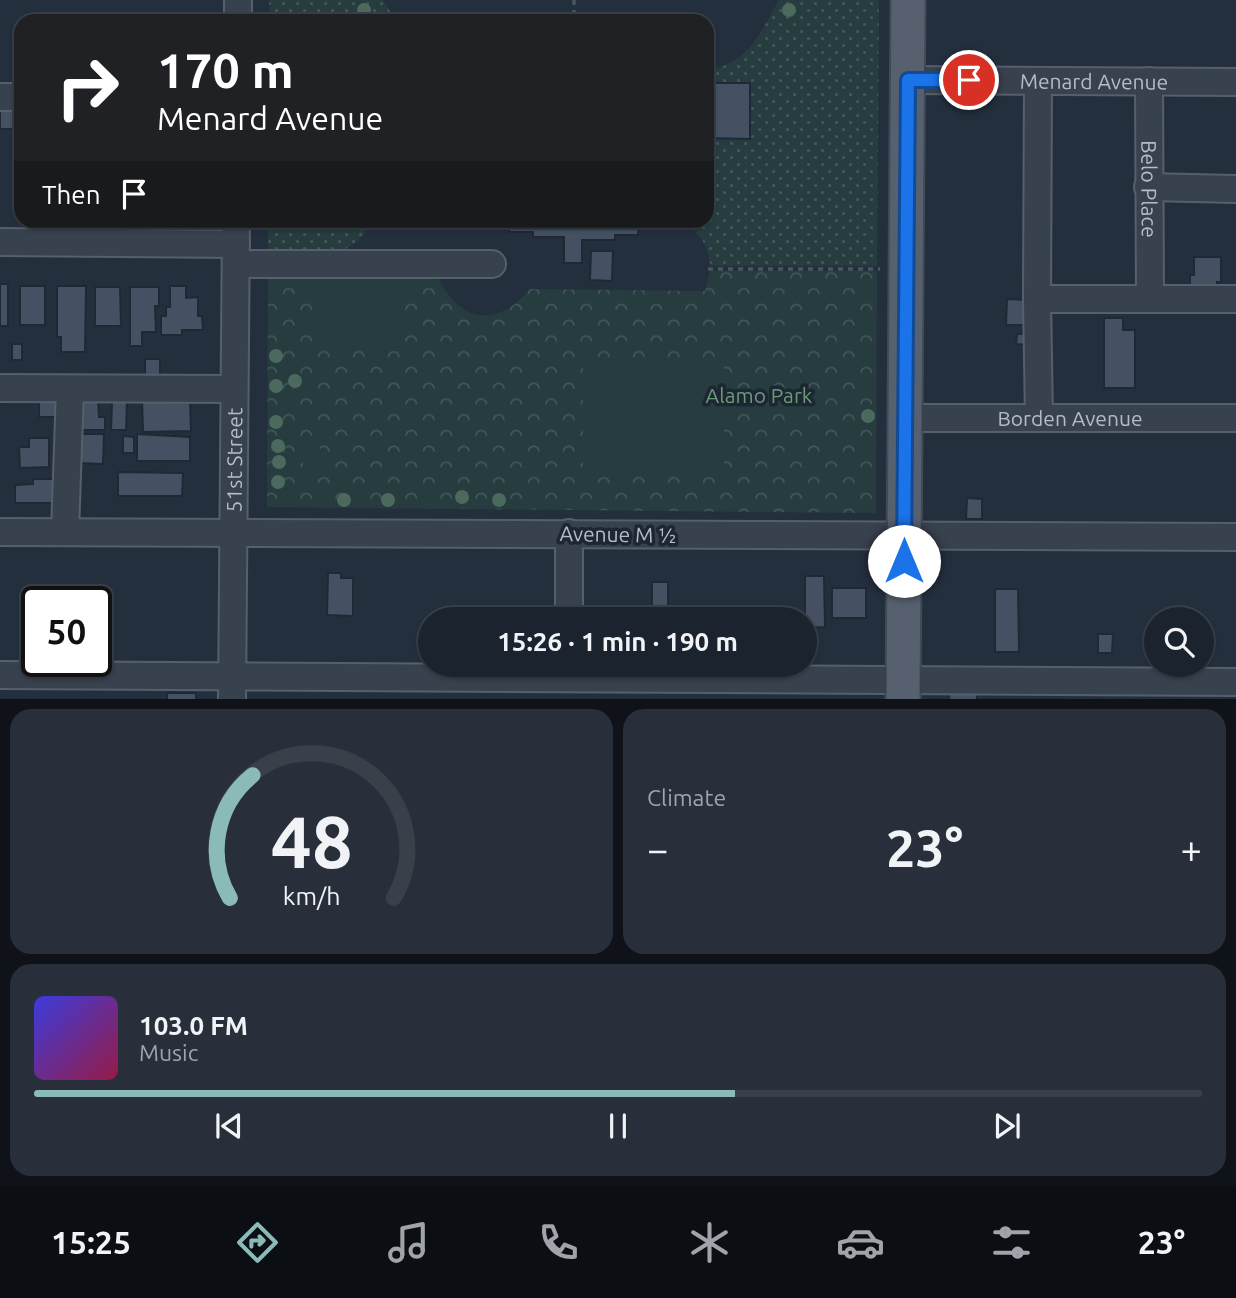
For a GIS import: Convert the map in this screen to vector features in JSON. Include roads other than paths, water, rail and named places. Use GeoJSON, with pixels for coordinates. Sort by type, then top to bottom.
{"type":"FeatureCollection","features":[{"type":"Feature","properties":{"kind":"main road"},"geometry":{"type":"LineString","coordinates":[[903,690],[908,0]]}},
{"type":"Feature","properties":{"kind":"street","name":"Menard Avenue"},"geometry":{"type":"LineString","coordinates":[[908,80],[1236,82]]}},
{"type":"Feature","properties":{"kind":"street"},"geometry":{"type":"LineString","coordinates":[[1038,81],[1039,418]]}},
{"type":"Feature","properties":{"kind":"street","name":"Belo Place"},"geometry":{"type":"LineString","coordinates":[[1149,81],[1150,298]]}},
{"type":"Feature","properties":{"kind":"street"},"geometry":{"type":"LineString","coordinates":[[1148,187],[1236,189]]}},
{"type":"Feature","properties":{"kind":"street"},"geometry":{"type":"LineString","coordinates":[[0,242],[236,243],[492,264]]}},
{"type":"Feature","properties":{"kind":"street","name":"51st Street"},"geometry":{"type":"LineString","coordinates":[[232,688],[236,243]]}},
{"type":"Feature","properties":{"kind":"street"},"geometry":{"type":"LineString","coordinates":[[1037,299],[1236,299]]}},
{"type":"Feature","properties":{"kind":"street"},"geometry":{"type":"LineString","coordinates":[[0,388],[234,389]]}},
{"type":"Feature","properties":{"kind":"street"},"geometry":{"type":"LineString","coordinates":[[65,533],[70,389]]}},
{"type":"Feature","properties":{"kind":"street","name":"Borden Avenue"},"geometry":{"type":"LineString","coordinates":[[906,418],[1236,418]]}},
{"type":"Feature","properties":{"kind":"street","name":"Avenue M ½"},"geometry":{"type":"LineString","coordinates":[[0,532],[1236,537]]}},
{"type":"Feature","properties":{"kind":"street"},"geometry":{"type":"LineString","coordinates":[[569,533],[569,607]]}},
{"type":"Feature","properties":{"kind":"street"},"geometry":{"type":"LineString","coordinates":[[0,675],[232,688],[568,681],[903,690],[1236,682]]}},
{"type":"Feature","properties":{"kind":"park label","name":"Alamo Park"},"geometry":{"type":"Point","coordinates":[759,395]}}]}
